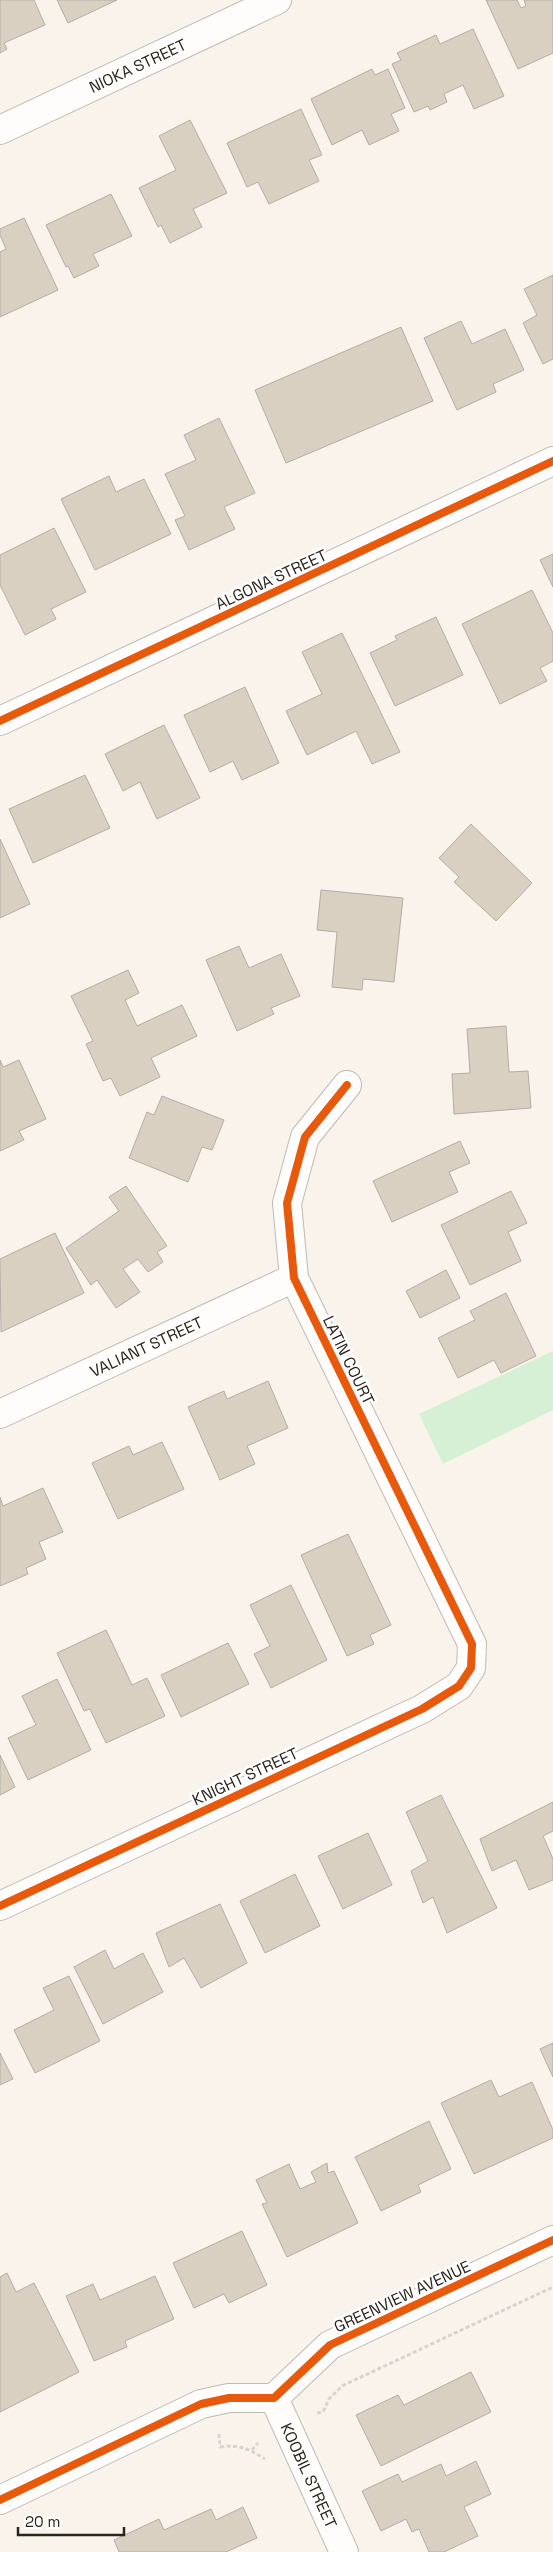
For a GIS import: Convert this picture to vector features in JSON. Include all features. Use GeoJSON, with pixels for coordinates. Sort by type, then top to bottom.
{"type":"FeatureCollection","features":[{"type":"Feature","properties":{"kind":"street","name":"NIOKA STREET"},"geometry":{"type":"LineString","coordinates":[[0,130],[277,0]]}},
{"type":"Feature","properties":{"kind":"street","name":"ALGONA STREET"},"geometry":{"type":"LineString","coordinates":[[0,722],[553,461]]}},
{"type":"Feature","properties":{"kind":"street","name":"LATIN COURT"},"geometry":{"type":"LineString","coordinates":[[347,1084],[305,1137],[287,1203],[294,1278],[472,1644]]}},
{"type":"Feature","properties":{"kind":"street","name":"VALIANT STREET"},"geometry":{"type":"LineString","coordinates":[[0,1414],[294,1278]]}},
{"type":"Feature","properties":{"kind":"street","name":"KNIGHT STREET"},"geometry":{"type":"LineString","coordinates":[[0,1906],[435,1702],[459,1686],[471,1668],[472,1644]]}},
{"type":"Feature","properties":{"kind":"street","name":"GREENVIEW AVENUE"},"geometry":{"type":"LineString","coordinates":[[274,2398],[330,2345],[553,2240]]}},
{"type":"Feature","properties":{"kind":"street"},"geometry":{"type":"LineString","coordinates":[[0,2500],[201,2404],[229,2398],[274,2398]]}},
{"type":"Feature","properties":{"kind":"street","name":"KOOBIL STREET"},"geometry":{"type":"LineString","coordinates":[[274,2398],[344,2552]]}},
{"type":"Feature","properties":{"kind":"path"},"geometry":{"type":"LineString","coordinates":[[316,2413],[324,2412],[329,2399],[342,2386],[553,2287]]}},
{"type":"Feature","properties":{"kind":"path"},"geometry":{"type":"LineString","coordinates":[[219,2433],[220,2447],[232,2445],[252,2450],[271,2467]]}},
{"type":"Feature","properties":{"kind":"path"},"geometry":{"type":"LineString","coordinates":[[252,2450],[259,2442]]}},
{"type":"Feature","properties":{"kind":"green space"},"geometry":{"type":"Polygon","coordinates":[[[553,1351],[553,1410],[443,1464],[419,1414],[553,1351]]]}},
{"type":"Feature","properties":{"kind":"building"},"geometry":{"type":"Polygon","coordinates":[[[0,0],[34,0],[45,25],[4,43],[7,49],[0,53],[0,0]]]}},
{"type":"Feature","properties":{"kind":"building"},"geometry":{"type":"Polygon","coordinates":[[[57,0],[117,0],[68,23],[57,0]]]}},
{"type":"Feature","properties":{"kind":"building"},"geometry":{"type":"Polygon","coordinates":[[[486,0],[517,0],[521,8],[526,6],[524,0],[553,0],[553,53],[518,69],[486,0]]]}},
{"type":"Feature","properties":{"kind":"building"},"geometry":{"type":"Polygon","coordinates":[[[473,29],[504,96],[474,109],[463,85],[444,94],[447,102],[430,110],[428,106],[414,112],[392,64],[401,60],[397,53],[436,35],[440,44],[473,29]]]}},
{"type":"Feature","properties":{"kind":"building"},"geometry":{"type":"Polygon","coordinates":[[[372,69],[375,75],[388,69],[405,108],[391,114],[399,131],[369,145],[362,130],[332,145],[311,99],[372,69]]]}},
{"type":"Feature","properties":{"kind":"building"},"geometry":{"type":"Polygon","coordinates":[[[301,109],[322,155],[309,160],[319,181],[269,204],[258,182],[247,187],[227,143],[301,109]]]}},
{"type":"Feature","properties":{"kind":"building"},"geometry":{"type":"Polygon","coordinates":[[[190,120],[227,193],[193,209],[202,227],[170,243],[161,225],[158,227],[139,188],[176,170],[159,136],[190,120]]]}},
{"type":"Feature","properties":{"kind":"building"},"geometry":{"type":"Polygon","coordinates":[[[111,194],[132,236],[93,254],[99,266],[74,278],[68,266],[66,267],[46,225],[111,194]]]}},
{"type":"Feature","properties":{"kind":"building"},"geometry":{"type":"Polygon","coordinates":[[[24,218],[58,290],[0,317],[0,252],[6,249],[0,235],[0,229],[24,218]]]}},
{"type":"Feature","properties":{"kind":"building"},"geometry":{"type":"Polygon","coordinates":[[[553,275],[553,359],[543,364],[523,323],[537,315],[524,289],[553,275]]]}},
{"type":"Feature","properties":{"kind":"building"},"geometry":{"type":"Polygon","coordinates":[[[461,321],[472,344],[505,329],[524,370],[493,384],[496,392],[457,410],[424,338],[461,321]]]}},
{"type":"Feature","properties":{"kind":"building"},"geometry":{"type":"Polygon","coordinates":[[[401,327],[433,401],[286,463],[255,390],[401,327]]]}},
{"type":"Feature","properties":{"kind":"building"},"geometry":{"type":"Polygon","coordinates":[[[219,418],[255,493],[224,507],[235,529],[189,550],[175,520],[185,516],[165,474],[196,460],[184,435],[219,418]]]}},
{"type":"Feature","properties":{"kind":"building"},"geometry":{"type":"Polygon","coordinates":[[[109,476],[116,492],[144,479],[171,534],[95,570],[61,499],[109,476]]]}},
{"type":"Feature","properties":{"kind":"building"},"geometry":{"type":"Polygon","coordinates":[[[54,528],[86,592],[51,609],[56,619],[25,635],[0,585],[0,555],[54,528]]]}},
{"type":"Feature","properties":{"kind":"building"},"geometry":{"type":"Polygon","coordinates":[[[553,554],[553,587],[540,560],[553,554]]]}},
{"type":"Feature","properties":{"kind":"building"},"geometry":{"type":"Polygon","coordinates":[[[532,590],[553,633],[553,661],[540,668],[547,681],[500,704],[462,624],[532,590]]]}},
{"type":"Feature","properties":{"kind":"building"},"geometry":{"type":"Polygon","coordinates":[[[436,617],[463,675],[395,706],[370,653],[397,640],[395,636],[436,617]]]}},
{"type":"Feature","properties":{"kind":"building"},"geometry":{"type":"Polygon","coordinates":[[[342,633],[400,752],[372,764],[356,731],[307,755],[286,711],[322,694],[302,652],[342,633]]]}},
{"type":"Feature","properties":{"kind":"building"},"geometry":{"type":"Polygon","coordinates":[[[245,687],[279,763],[242,780],[233,761],[210,772],[184,715],[245,687]]]}},
{"type":"Feature","properties":{"kind":"building"},"geometry":{"type":"Polygon","coordinates":[[[164,725],[200,798],[157,819],[140,782],[123,791],[105,754],[164,725]]]}},
{"type":"Feature","properties":{"kind":"building"},"geometry":{"type":"Polygon","coordinates":[[[85,775],[110,828],[33,863],[9,809],[85,775]]]}},
{"type":"Feature","properties":{"kind":"building"},"geometry":{"type":"Polygon","coordinates":[[[471,824],[532,883],[496,921],[454,882],[459,877],[439,858],[471,824]]]}},
{"type":"Feature","properties":{"kind":"building"},"geometry":{"type":"Polygon","coordinates":[[[0,839],[30,904],[0,918],[0,839]]]}},
{"type":"Feature","properties":{"kind":"building"},"geometry":{"type":"Polygon","coordinates":[[[321,890],[403,898],[394,982],[363,979],[362,990],[332,987],[337,932],[317,930],[321,890]]]}},
{"type":"Feature","properties":{"kind":"building"},"geometry":{"type":"Polygon","coordinates":[[[239,946],[249,968],[281,954],[300,996],[271,1008],[274,1014],[237,1031],[206,960],[239,946]]]}},
{"type":"Feature","properties":{"kind":"building"},"geometry":{"type":"Polygon","coordinates":[[[128,970],[139,993],[125,1000],[137,1026],[182,1005],[197,1036],[151,1058],[160,1077],[120,1096],[111,1078],[103,1081],[86,1044],[93,1041],[71,996],[128,970]]]}},
{"type":"Feature","properties":{"kind":"building"},"geometry":{"type":"Polygon","coordinates":[[[506,1026],[509,1072],[528,1071],[531,1108],[454,1114],[452,1074],[470,1073],[467,1029],[506,1026]]]}},
{"type":"Feature","properties":{"kind":"building"},"geometry":{"type":"Polygon","coordinates":[[[0,1060],[3,1067],[19,1060],[46,1119],[19,1131],[24,1140],[0,1151],[0,1060]]]}},
{"type":"Feature","properties":{"kind":"building"},"geometry":{"type":"Polygon","coordinates":[[[162,1096],[224,1120],[212,1150],[202,1147],[188,1182],[129,1158],[147,1112],[154,1115],[162,1096]]]}},
{"type":"Feature","properties":{"kind":"building"},"geometry":{"type":"Polygon","coordinates":[[[460,1141],[470,1163],[449,1172],[458,1192],[392,1222],[373,1181],[460,1141]]]}},
{"type":"Feature","properties":{"kind":"building"},"geometry":{"type":"Polygon","coordinates":[[[126,1186],[167,1246],[157,1252],[163,1262],[148,1272],[138,1259],[123,1269],[140,1292],[116,1308],[97,1280],[91,1285],[66,1248],[119,1211],[109,1197],[126,1186]]]}},
{"type":"Feature","properties":{"kind":"building"},"geometry":{"type":"Polygon","coordinates":[[[511,1191],[527,1223],[508,1232],[521,1261],[470,1285],[441,1225],[511,1191]]]}},
{"type":"Feature","properties":{"kind":"building"},"geometry":{"type":"Polygon","coordinates":[[[55,1233],[84,1293],[1,1332],[0,1259],[55,1233]]]}},
{"type":"Feature","properties":{"kind":"building"},"geometry":{"type":"Polygon","coordinates":[[[446,1270],[460,1298],[420,1318],[406,1291],[446,1270]]]}},
{"type":"Feature","properties":{"kind":"building"},"geometry":{"type":"Polygon","coordinates":[[[506,1293],[536,1356],[501,1373],[494,1360],[458,1378],[438,1338],[475,1320],[470,1311],[506,1293]]]}},
{"type":"Feature","properties":{"kind":"building"},"geometry":{"type":"Polygon","coordinates":[[[268,1381],[288,1428],[247,1446],[255,1464],[220,1480],[188,1407],[224,1391],[227,1399],[268,1381]]]}},
{"type":"Feature","properties":{"kind":"building"},"geometry":{"type":"Polygon","coordinates":[[[162,1442],[184,1489],[118,1519],[92,1463],[129,1446],[133,1455],[162,1442]]]}},
{"type":"Feature","properties":{"kind":"building"},"geometry":{"type":"Polygon","coordinates":[[[43,1488],[63,1532],[39,1542],[46,1559],[26,1568],[28,1574],[0,1586],[0,1497],[3,1506],[43,1488]]]}},
{"type":"Feature","properties":{"kind":"building"},"geometry":{"type":"Polygon","coordinates":[[[348,1534],[391,1625],[370,1635],[374,1644],[347,1656],[301,1555],[348,1534]]]}},
{"type":"Feature","properties":{"kind":"building"},"geometry":{"type":"Polygon","coordinates":[[[291,1585],[327,1660],[271,1688],[254,1654],[270,1646],[250,1605],[291,1585]]]}},
{"type":"Feature","properties":{"kind":"building"},"geometry":{"type":"Polygon","coordinates":[[[106,1630],[132,1685],[147,1678],[165,1716],[106,1743],[90,1709],[84,1711],[57,1653],[106,1630]]]}},
{"type":"Feature","properties":{"kind":"building"},"geometry":{"type":"Polygon","coordinates":[[[228,1643],[249,1684],[181,1717],[161,1675],[228,1643]]]}},
{"type":"Feature","properties":{"kind":"building"},"geometry":{"type":"Polygon","coordinates":[[[57,1679],[91,1750],[28,1780],[8,1738],[36,1725],[22,1696],[57,1679]]]}},
{"type":"Feature","properties":{"kind":"building"},"geometry":{"type":"Polygon","coordinates":[[[0,1755],[15,1787],[0,1795],[0,1755]]]}},
{"type":"Feature","properties":{"kind":"building"},"geometry":{"type":"Polygon","coordinates":[[[441,1795],[497,1908],[447,1933],[433,1897],[423,1903],[411,1871],[428,1861],[406,1812],[441,1795]]]}},
{"type":"Feature","properties":{"kind":"building"},"geometry":{"type":"Polygon","coordinates":[[[553,1802],[553,1831],[543,1836],[553,1859],[553,1880],[529,1890],[516,1860],[492,1871],[480,1839],[553,1802]]]}},
{"type":"Feature","properties":{"kind":"building"},"geometry":{"type":"Polygon","coordinates":[[[368,1833],[392,1885],[343,1909],[318,1856],[368,1833]]]}},
{"type":"Feature","properties":{"kind":"building"},"geometry":{"type":"Polygon","coordinates":[[[295,1874],[320,1926],[265,1953],[240,1901],[295,1874]]]}},
{"type":"Feature","properties":{"kind":"building"},"geometry":{"type":"Polygon","coordinates":[[[220,1904],[247,1963],[201,1988],[184,1958],[169,1967],[156,1933],[220,1904]]]}},
{"type":"Feature","properties":{"kind":"building"},"geometry":{"type":"Polygon","coordinates":[[[105,1950],[114,1969],[143,1953],[163,1992],[103,2024],[74,1967],[105,1950]]]}},
{"type":"Feature","properties":{"kind":"building"},"geometry":{"type":"Polygon","coordinates":[[[69,1976],[100,2041],[35,2073],[14,2030],[54,2010],[43,1988],[69,1976]]]}},
{"type":"Feature","properties":{"kind":"building"},"geometry":{"type":"Polygon","coordinates":[[[553,2043],[553,2077],[540,2049],[553,2043]]]}},
{"type":"Feature","properties":{"kind":"building"},"geometry":{"type":"Polygon","coordinates":[[[0,2053],[13,2079],[0,2085],[0,2053]]]}},
{"type":"Feature","properties":{"kind":"building"},"geometry":{"type":"Polygon","coordinates":[[[491,2080],[499,2097],[532,2082],[553,2130],[553,2138],[474,2174],[441,2103],[491,2080]]]}},
{"type":"Feature","properties":{"kind":"building"},"geometry":{"type":"Polygon","coordinates":[[[429,2121],[451,2169],[418,2185],[421,2192],[381,2211],[355,2157],[429,2121]]]}},
{"type":"Feature","properties":{"kind":"building"},"geometry":{"type":"Polygon","coordinates":[[[327,2163],[328,2173],[334,2171],[358,2223],[287,2257],[262,2204],[267,2203],[256,2180],[289,2164],[300,2189],[316,2182],[311,2172],[327,2163]]]}},
{"type":"Feature","properties":{"kind":"building"},"geometry":{"type":"Polygon","coordinates":[[[242,2231],[267,2285],[229,2303],[224,2294],[194,2308],[173,2263],[242,2231]]]}},
{"type":"Feature","properties":{"kind":"building"},"geometry":{"type":"Polygon","coordinates":[[[7,2273],[16,2292],[34,2283],[79,2372],[0,2412],[0,2277],[7,2273]]]}},
{"type":"Feature","properties":{"kind":"building"},"geometry":{"type":"Polygon","coordinates":[[[155,2276],[174,2319],[125,2341],[127,2347],[94,2361],[66,2296],[93,2284],[100,2300],[155,2276]]]}},
{"type":"Feature","properties":{"kind":"building"},"geometry":{"type":"Polygon","coordinates":[[[471,2372],[491,2412],[381,2466],[356,2415],[398,2395],[404,2405],[471,2372]]]}},
{"type":"Feature","properties":{"kind":"building"},"geometry":{"type":"Polygon","coordinates":[[[476,2461],[491,2494],[464,2507],[478,2536],[444,2552],[429,2552],[419,2529],[412,2532],[406,2519],[381,2531],[362,2491],[398,2474],[402,2482],[441,2464],[446,2476],[476,2461]]]}},
{"type":"Feature","properties":{"kind":"building"},"geometry":{"type":"Polygon","coordinates":[[[243,2507],[257,2538],[226,2552],[119,2552],[114,2540],[159,2519],[164,2530],[211,2509],[216,2520],[243,2507]]]}},
{"type":"Feature","properties":{"kind":"cycle path"},"geometry":{"type":"LineString","coordinates":[[0,721],[553,461]]}},
{"type":"Feature","properties":{"kind":"cycle path"},"geometry":{"type":"LineString","coordinates":[[0,1906],[422,1709],[459,1686],[471,1668],[472,1644],[294,1278],[287,1203],[305,1137],[347,1085]]}},
{"type":"Feature","properties":{"kind":"cycle path"},"geometry":{"type":"LineString","coordinates":[[0,2500],[201,2404],[229,2398],[274,2398],[330,2345],[553,2240]]}}]}
